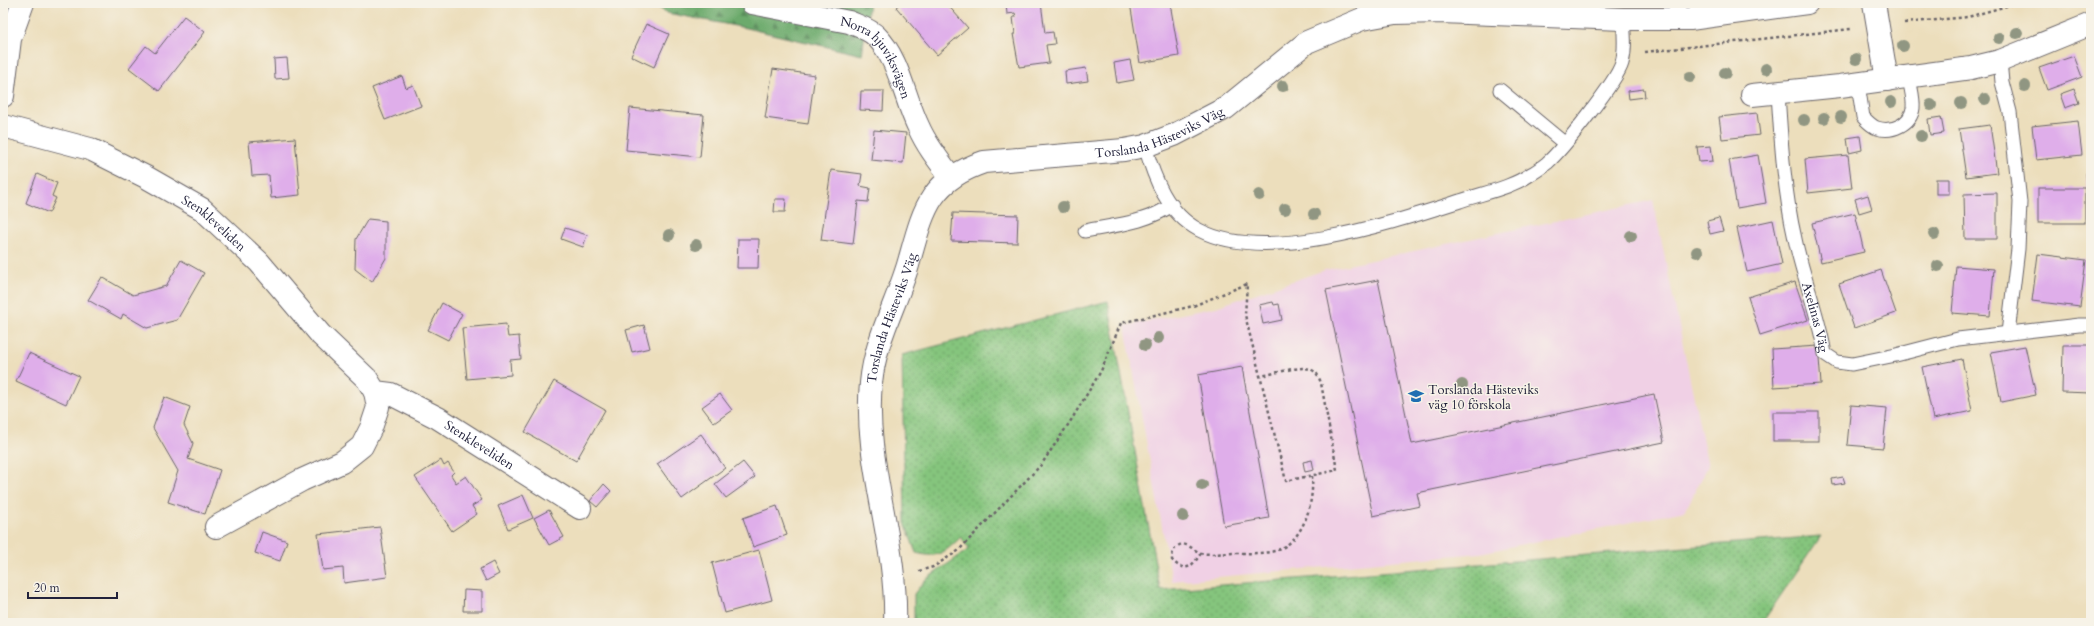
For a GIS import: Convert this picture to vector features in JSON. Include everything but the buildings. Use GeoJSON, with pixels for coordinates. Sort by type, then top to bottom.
{"type":"FeatureCollection","features":[{"type":"Feature","properties":{"kind":"street"},"geometry":{"type":"LineString","coordinates":[[3,96],[10,38],[23,3]]}},
{"type":"Feature","properties":{"kind":"street","name":"Norra hjuviksvägen"},"geometry":{"type":"LineString","coordinates":[[752,3],[849,22],[862,27],[875,35],[887,50],[899,75],[908,104],[926,141],[951,177]]}},
{"type":"Feature","properties":{"kind":"street","name":"Torslanda Hästeviks Väg"},"geometry":{"type":"LineString","coordinates":[[895,623],[894,579],[870,417],[874,357],[883,328],[903,280],[927,206],[934,193],[951,177],[967,168],[984,162],[1124,150],[1145,146],[1174,135],[1226,108],[1307,42],[1362,19],[1395,13],[1441,12],[1623,19],[1690,19],[1807,3]]}},
{"type":"Feature","properties":{"kind":"street"},"geometry":{"type":"LineString","coordinates":[[1874,3],[1879,25],[1887,80]]}},
{"type":"Feature","properties":{"kind":"street"},"geometry":{"type":"LineString","coordinates":[[1752,95],[1858,84],[1972,68],[2000,61],[2091,24]]}},
{"type":"Feature","properties":{"kind":"street","name":"Stenkleveliden"},"geometry":{"type":"LineString","coordinates":[[3,126],[90,149],[146,177],[202,209],[259,262],[322,335],[366,379],[375,392],[391,394],[438,418],[580,508]]}},
{"type":"Feature","properties":{"kind":"street"},"geometry":{"type":"LineString","coordinates":[[216,527],[302,480],[342,462],[362,446],[371,428],[378,407],[375,392]]}},
{"type":"Feature","properties":{"kind":"lane"},"geometry":{"type":"LineString","coordinates":[[1145,146],[1152,169],[1163,194],[1178,214],[1197,229],[1218,239],[1254,243],[1312,239],[1397,221],[1530,176],[1548,162],[1564,144],[1613,80],[1622,64],[1623,19]]}},
{"type":"Feature","properties":{"kind":"lane"},"geometry":{"type":"LineString","coordinates":[[2000,61],[2002,82],[2010,112],[2020,202],[2016,263],[2008,333]]}},
{"type":"Feature","properties":{"kind":"lane"},"geometry":{"type":"LineString","coordinates":[[1858,84],[1862,117],[1878,128],[1892,128],[1904,125],[1911,117],[1913,107],[1909,77]]}},
{"type":"Feature","properties":{"kind":"lane"},"geometry":{"type":"LineString","coordinates":[[1500,90],[1564,144]]}},
{"type":"Feature","properties":{"kind":"lane","name":"Axelinas Väg"},"geometry":{"type":"LineString","coordinates":[[1778,93],[1788,196],[1795,239],[1823,337],[1825,354],[1836,362],[1852,364],[1896,355],[1958,339],[2079,324],[2091,325]]}},
{"type":"Feature","properties":{"kind":"lane"},"geometry":{"type":"LineString","coordinates":[[1085,231],[1136,222],[1160,214],[1172,205]]}},
{"type":"Feature","properties":{"kind":"path"},"geometry":{"type":"LineString","coordinates":[[1623,54],[1707,46],[1879,25],[1968,17],[2017,3]]}},
{"type":"Feature","properties":{"kind":"path"},"geometry":{"type":"LineString","coordinates":[[894,579],[933,566],[958,551],[1025,483],[1052,448],[1091,389],[1109,356],[1118,327],[1123,321],[1176,311],[1247,284],[1245,315],[1286,481],[1337,470],[1321,383],[1317,374],[1312,369],[1303,368],[1261,376]]}},
{"type":"Feature","properties":{"kind":"path"},"geometry":{"type":"LineString","coordinates":[[1201,553],[1195,563],[1189,567],[1176,565],[1172,560],[1172,553],[1175,548],[1182,544],[1201,553],[1265,553],[1277,550],[1288,544],[1296,537],[1306,514],[1312,489],[1312,476]]}},
{"type":"Feature","properties":{"kind":"shaded area","name":"Torslanda Hästeviks väg 10 förskola"},"geometry":{"type":"Polygon","coordinates":[[[1653,200],[1708,466],[1685,511],[1480,553],[1172,581],[1125,326],[1216,307],[1325,270],[1653,200]]]}},
{"type":"Feature","properties":{"kind":"green space"},"geometry":{"type":"Polygon","coordinates":[[[651,3],[869,3],[862,55],[746,28],[667,13],[651,3]]]}},
{"type":"Feature","properties":{"kind":"green space"},"geometry":{"type":"Polygon","coordinates":[[[1108,301],[1160,590],[1821,536],[1762,623],[914,623],[914,594],[925,580],[969,549],[961,537],[946,550],[936,555],[916,553],[905,523],[902,355],[1108,301]]]}},
{"type":"Feature","properties":{"kind":"place","name":"Torslanda Hästeviks väg 10 förskola"},"geometry":{"type":"Point","coordinates":[1416,396]}}]}
